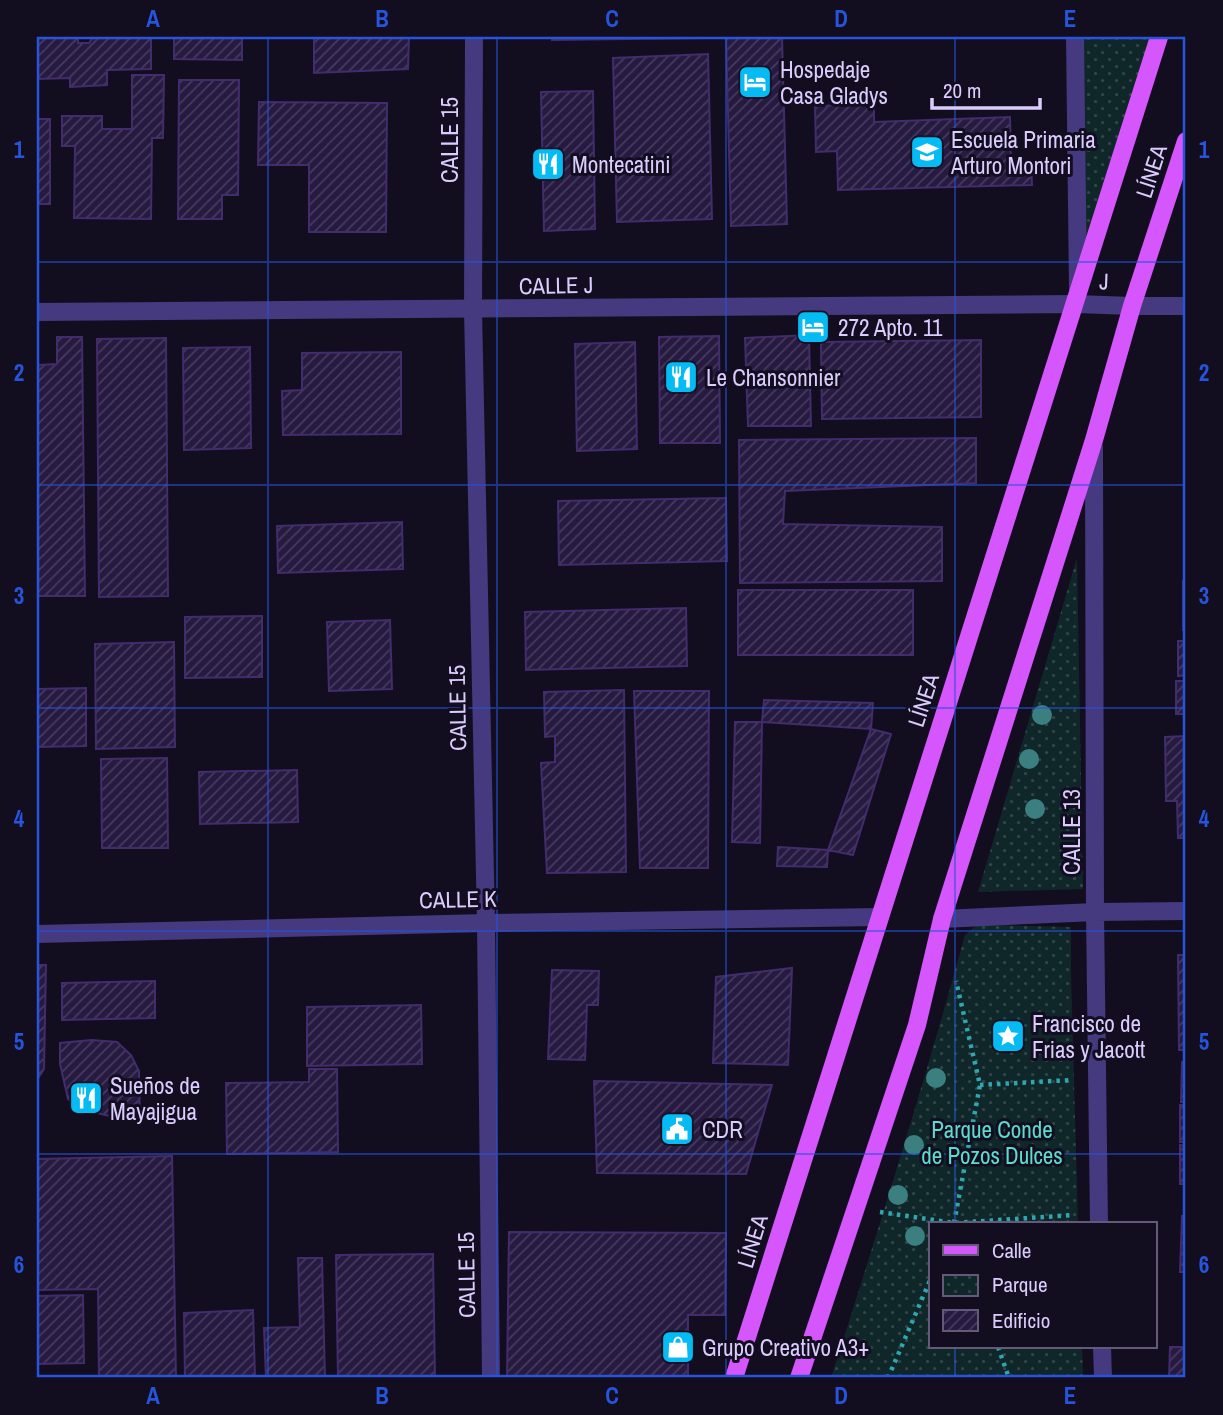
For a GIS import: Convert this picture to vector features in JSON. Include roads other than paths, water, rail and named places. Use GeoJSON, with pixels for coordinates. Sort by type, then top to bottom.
{"type":"FeatureCollection","features":[{"type":"Feature","properties":{"kind":"main road","name":"LÍNEA"},"geometry":{"type":"LineString","coordinates":[[734,1378],[1159,37]]}},
{"type":"Feature","properties":{"kind":"main road","name":"LÍNEA"},"geometry":{"type":"LineString","coordinates":[[799,1378],[917,1025],[942,919],[1094,440],[1132,306],[1186,141]]}},
{"type":"Feature","properties":{"kind":"street","name":"CALLE 15"},"geometry":{"type":"LineString","coordinates":[[474,37],[473,310],[486,923],[491,1378]]}},
{"type":"Feature","properties":{"kind":"street"},"geometry":{"type":"LineString","coordinates":[[1074,37],[1077,299]]}},
{"type":"Feature","properties":{"kind":"street","name":"CALLE J"},"geometry":{"type":"LineString","coordinates":[[37,312],[473,310],[1077,299]]}},
{"type":"Feature","properties":{"kind":"street","name":"J"},"geometry":{"type":"LineString","coordinates":[[1077,299],[1132,306]]}},
{"type":"Feature","properties":{"kind":"street"},"geometry":{"type":"LineString","coordinates":[[1132,306],[1186,306]]}},
{"type":"Feature","properties":{"kind":"street","name":"CALLE 13"},"geometry":{"type":"LineString","coordinates":[[1094,440],[1099,1218]]}},
{"type":"Feature","properties":{"kind":"street"},"geometry":{"type":"LineString","coordinates":[[942,919],[1186,911]]}},
{"type":"Feature","properties":{"kind":"street","name":"CALLE K"},"geometry":{"type":"LineString","coordinates":[[37,934],[880,916]]}},
{"type":"Feature","properties":{"kind":"street"},"geometry":{"type":"LineString","coordinates":[[1102,1348],[1103,1378]]}},
{"type":"Feature","properties":{"kind":"place","name":"Hospedaje Casa Gladys"},"geometry":{"type":"Point","coordinates":[755,82]}},
{"type":"Feature","properties":{"kind":"place","name":"Escuela Primaria Arturo Montori"},"geometry":{"type":"Point","coordinates":[927,152]}},
{"type":"Feature","properties":{"kind":"place","name":"Montecatini"},"geometry":{"type":"Point","coordinates":[548,164]}},
{"type":"Feature","properties":{"kind":"place","name":"272 Apto. 11"},"geometry":{"type":"Point","coordinates":[813,327]}},
{"type":"Feature","properties":{"kind":"place","name":"Le Chansonnier"},"geometry":{"type":"Point","coordinates":[681,377]}},
{"type":"Feature","properties":{"kind":"place","name":"Francisco de Frias y Jacott"},"geometry":{"type":"Point","coordinates":[1008,1036]}},
{"type":"Feature","properties":{"kind":"place","name":"Sueños de Mayajigua"},"geometry":{"type":"Point","coordinates":[86,1098]}},
{"type":"Feature","properties":{"kind":"place","name":"CDR"},"geometry":{"type":"Point","coordinates":[677,1129]}},
{"type":"Feature","properties":{"kind":"place","name":"Grupo Creativo A3+"},"geometry":{"type":"Point","coordinates":[678,1347]}},
{"type":"Feature","properties":{"kind":"park label","name":"Parque Conde de Pozos Dulces"},"geometry":{"type":"Point","coordinates":[992,1142]}}]}
